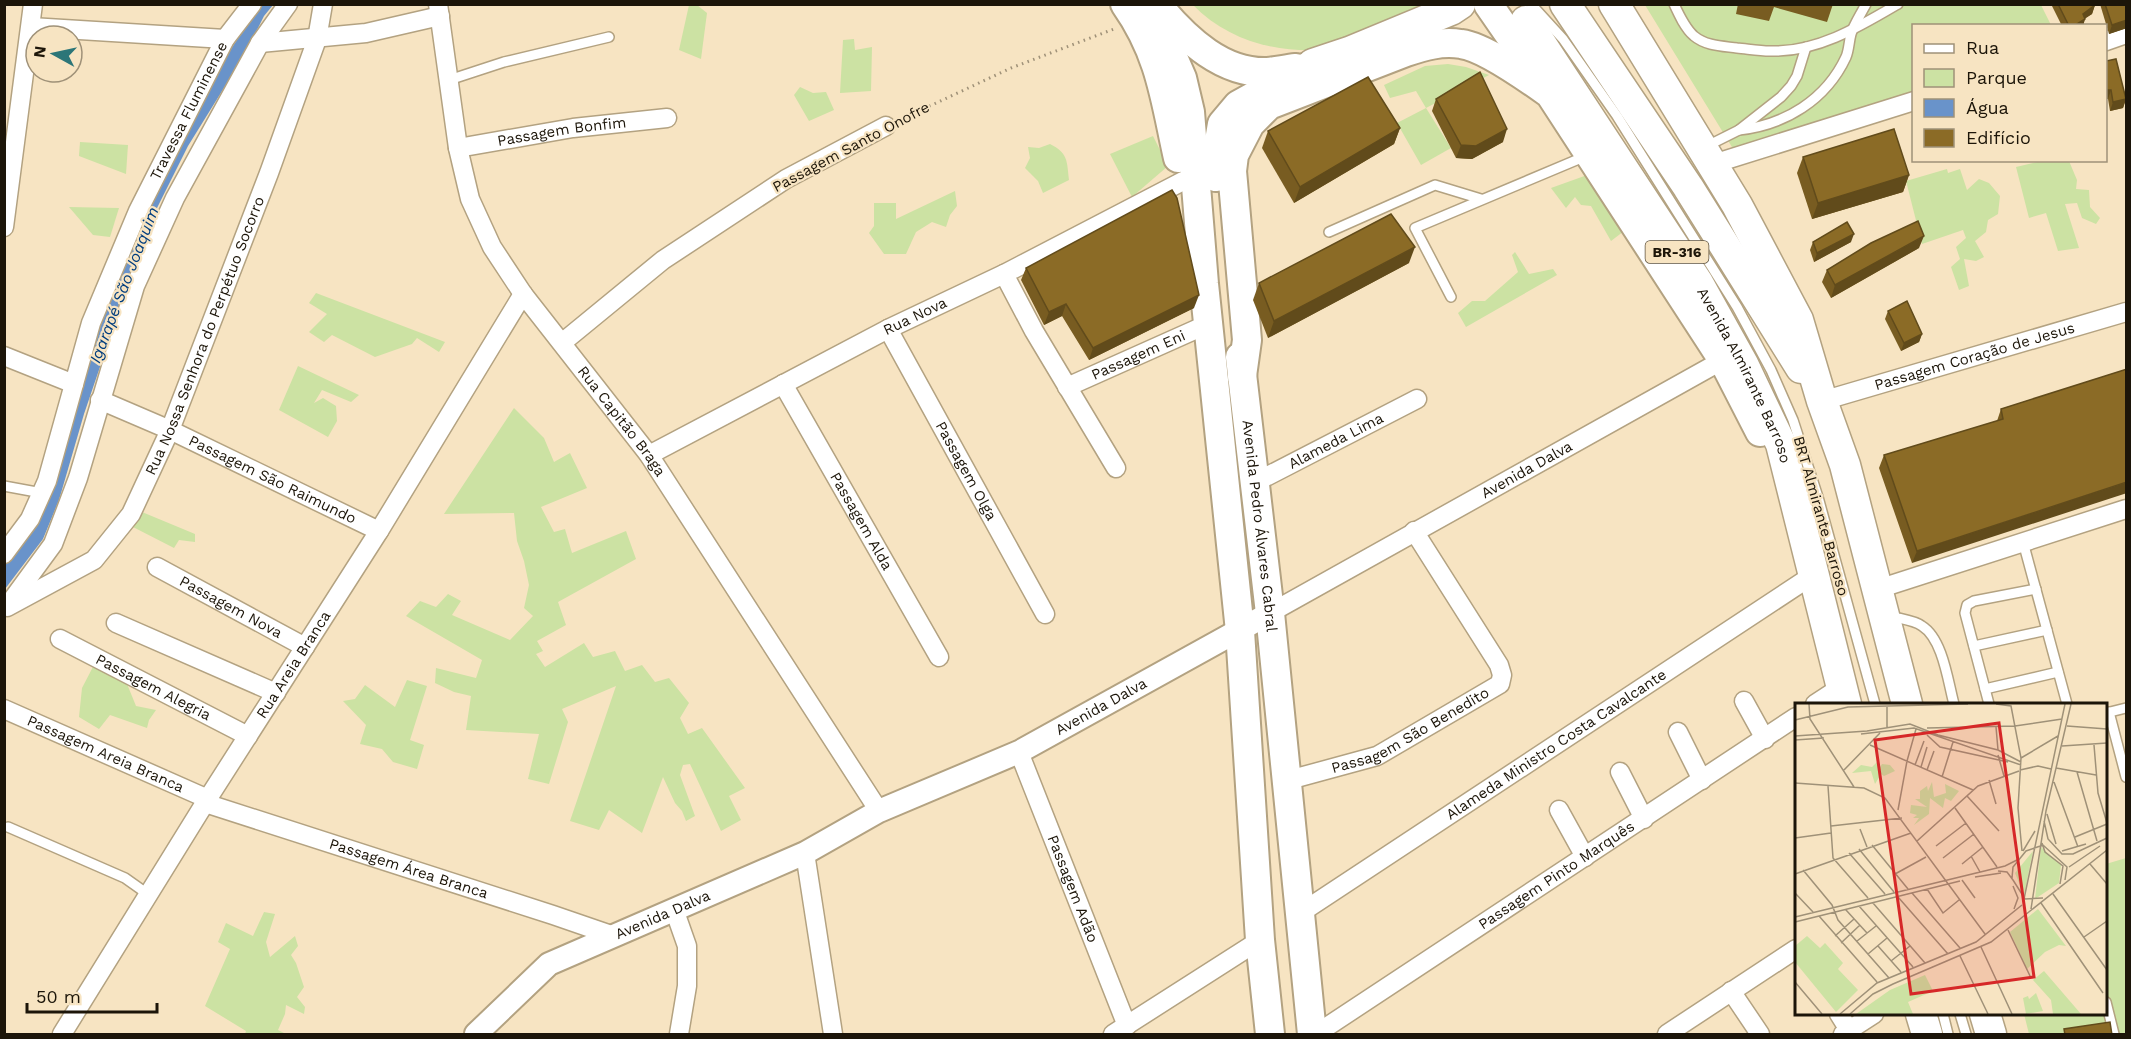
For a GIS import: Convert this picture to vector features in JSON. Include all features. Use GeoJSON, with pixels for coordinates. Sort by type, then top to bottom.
{"type":"FeatureCollection","features":[{"type":"Feature","properties":{"kind":"highway"},"geometry":{"type":"LineString","coordinates":[[1311,65],[1349,52],[1460,4]]}},
{"type":"Feature","properties":{"kind":"highway","name":"BR-316"},"geometry":{"type":"LineString","coordinates":[[1565,4],[1689,187],[1822,401]]}},
{"type":"Feature","properties":{"kind":"highway","name":"BR-316"},"geometry":{"type":"LineString","coordinates":[[1614,4],[1737,205],[1798,320],[1822,401],[1845,465],[1906,703]]}},
{"type":"Feature","properties":{"kind":"highway","name":"Avenida Almirante Barroso"},"geometry":{"type":"LineString","coordinates":[[1529,13],[1598,149],[1698,283],[1743,364],[1781,444],[1843,696]]}},
{"type":"Feature","properties":{"kind":"highway"},"geometry":{"type":"LineString","coordinates":[[1921,1015],[1927,1035]]}},
{"type":"Feature","properties":{"kind":"highway"},"geometry":{"type":"LineString","coordinates":[[1985,1015],[1991,1035]]}},
{"type":"Feature","properties":{"kind":"main road"},"geometry":{"type":"LineString","coordinates":[[1179,4],[1198,32],[1220,48],[1239,56],[1272,63],[1311,65]]}},
{"type":"Feature","properties":{"kind":"main road"},"geometry":{"type":"LineString","coordinates":[[1488,4],[1550,94],[1598,149],[1723,360],[1794,500]]}},
{"type":"Feature","properties":{"kind":"main road"},"geometry":{"type":"LineString","coordinates":[[1142,9],[1176,27],[1221,61],[1237,67],[1267,72],[1311,65]]}},
{"type":"Feature","properties":{"kind":"main road"},"geometry":{"type":"LineString","coordinates":[[1142,9],[1167,102],[1204,284]]}},
{"type":"Feature","properties":{"kind":"main road"},"geometry":{"type":"LineString","coordinates":[[1142,9],[1182,78],[1190,112],[1204,284]]}},
{"type":"Feature","properties":{"kind":"main road"},"geometry":{"type":"LineString","coordinates":[[1242,376],[1247,340],[1232,171],[1234,154],[1250,124],[1269,105],[1406,52],[1428,45],[1446,43],[1464,44],[1486,54],[1508,65],[1550,94]]}},
{"type":"Feature","properties":{"kind":"main road","name":"Avenida Pedro Álvares Cabral"},"geometry":{"type":"LineString","coordinates":[[1311,65],[1238,105],[1222,124],[1215,164],[1270,613],[1299,914],[1314,1035]]}},
{"type":"Feature","properties":{"kind":"main road","name":"Avenida Pedro Álvares Cabral"},"geometry":{"type":"LineString","coordinates":[[1204,284],[1240,631],[1260,940],[1270,1035]]}},
{"type":"Feature","properties":{"kind":"street"},"geometry":{"type":"LineString","coordinates":[[31,24],[33,4]]}},
{"type":"Feature","properties":{"kind":"street","name":"Travessa Fluminense"},"geometry":{"type":"LineString","coordinates":[[4,554],[30,519],[42,493],[91,323],[138,212],[225,39],[252,4]]}},
{"type":"Feature","properties":{"kind":"street"},"geometry":{"type":"LineString","coordinates":[[6,608],[53,544],[78,478],[135,286],[175,198],[260,43],[288,4]]}},
{"type":"Feature","properties":{"kind":"street","name":"Rua Nossa Senhora do Perpétuo Socorro"},"geometry":{"type":"LineString","coordinates":[[6,608],[94,560],[131,514],[170,430],[270,173],[317,39],[323,4]]}},
{"type":"Feature","properties":{"kind":"street"},"geometry":{"type":"LineString","coordinates":[[260,43],[366,33],[439,10]]}},
{"type":"Feature","properties":{"kind":"street","name":"Rua Capitão Braga"},"geometry":{"type":"LineString","coordinates":[[439,10],[458,148],[470,199],[492,247],[523,294],[563,342],[649,455],[879,811]]}},
{"type":"Feature","properties":{"kind":"street"},"geometry":{"type":"LineString","coordinates":[[84,30],[225,39]]}},
{"type":"Feature","properties":{"kind":"street"},"geometry":{"type":"LineString","coordinates":[[2107,41],[2127,34]]}},
{"type":"Feature","properties":{"kind":"street"},"geometry":{"type":"LineString","coordinates":[[4,227],[24,79]]}},
{"type":"Feature","properties":{"kind":"street"},"geometry":{"type":"LineString","coordinates":[[1708,156],[1912,102]]}},
{"type":"Feature","properties":{"kind":"street","name":"Passagem Bonfim"},"geometry":{"type":"LineString","coordinates":[[458,148],[573,128],[667,118]]}},
{"type":"Feature","properties":{"kind":"street","name":"Passagem Santo Onofre"},"geometry":{"type":"LineString","coordinates":[[563,342],[663,260],[786,179],[886,126]]}},
{"type":"Feature","properties":{"kind":"street","name":"Rua Nova"},"geometry":{"type":"LineString","coordinates":[[649,455],[888,329],[1004,274],[1183,181]]}},
{"type":"Feature","properties":{"kind":"street"},"geometry":{"type":"LineString","coordinates":[[1004,274],[1034,331],[1116,468]]}},
{"type":"Feature","properties":{"kind":"street","name":"Rua Areia Branca"},"geometry":{"type":"LineString","coordinates":[[62,1035],[206,801],[379,531],[523,294]]}},
{"type":"Feature","properties":{"kind":"street","name":"Passagem Coração de Jesus"},"geometry":{"type":"LineString","coordinates":[[1822,401],[2127,312]]}},
{"type":"Feature","properties":{"kind":"street","name":"Passagem Eni"},"geometry":{"type":"LineString","coordinates":[[1067,387],[1208,324]]}},
{"type":"Feature","properties":{"kind":"street","name":"Passagem Olga"},"geometry":{"type":"LineString","coordinates":[[888,329],[1045,614]]}},
{"type":"Feature","properties":{"kind":"street"},"geometry":{"type":"LineString","coordinates":[[4,356],[74,384]]}},
{"type":"Feature","properties":{"kind":"street","name":"Avenida Dalva"},"geometry":{"type":"LineString","coordinates":[[476,1035],[549,964],[805,853],[879,811],[1019,752],[1723,360]]}},
{"type":"Feature","properties":{"kind":"street","name":"Passagem Alda"},"geometry":{"type":"LineString","coordinates":[[783,384],[939,657]]}},
{"type":"Feature","properties":{"kind":"street","name":"Alameda Lima"},"geometry":{"type":"LineString","coordinates":[[1254,483],[1417,399]]}},
{"type":"Feature","properties":{"kind":"street","name":"Passagem São Raimundo"},"geometry":{"type":"LineString","coordinates":[[100,400],[170,430],[379,531]]}},
{"type":"Feature","properties":{"kind":"street"},"geometry":{"type":"LineString","coordinates":[[1881,601],[2023,542],[2127,509]]}},
{"type":"Feature","properties":{"kind":"street","name":"Passagem São Benedito"},"geometry":{"type":"LineString","coordinates":[[1286,781],[1377,756],[1500,684],[1502,675],[1499,665],[1414,531]]}},
{"type":"Feature","properties":{"kind":"street","name":"Passagem Nova"},"geometry":{"type":"LineString","coordinates":[[157,567],[304,647]]}},
{"type":"Feature","properties":{"kind":"street","name":"Alameda Ministro Costa Cavalcante"},"geometry":{"type":"LineString","coordinates":[[1299,914],[1813,575]]}},
{"type":"Feature","properties":{"kind":"street"},"geometry":{"type":"LineString","coordinates":[[116,623],[276,693]]}},
{"type":"Feature","properties":{"kind":"street","name":"Passagem Alegria"},"geometry":{"type":"LineString","coordinates":[[60,639],[248,736]]}},
{"type":"Feature","properties":{"kind":"street"},"geometry":{"type":"LineString","coordinates":[[1821,703],[1843,696]]}},
{"type":"Feature","properties":{"kind":"street"},"geometry":{"type":"LineString","coordinates":[[1744,701],[1765,739]]}},
{"type":"Feature","properties":{"kind":"street","name":"Passagem Areia Branca"},"geometry":{"type":"LineString","coordinates":[[4,709],[206,801]]}},
{"type":"Feature","properties":{"kind":"street","name":"Passagem Pinto Marquês"},"geometry":{"type":"LineString","coordinates":[[1314,1035],[1795,718]]}},
{"type":"Feature","properties":{"kind":"street"},"geometry":{"type":"LineString","coordinates":[[1678,732],[1702,780]]}},
{"type":"Feature","properties":{"kind":"street","name":"Passagem Adão"},"geometry":{"type":"LineString","coordinates":[[1019,752],[1120,1030]]}},
{"type":"Feature","properties":{"kind":"street"},"geometry":{"type":"LineString","coordinates":[[1620,772],[1644,819]]}},
{"type":"Feature","properties":{"kind":"street","name":"Passagem Área Branca"},"geometry":{"type":"LineString","coordinates":[[206,801],[614,936]]}},
{"type":"Feature","properties":{"kind":"street"},"geometry":{"type":"LineString","coordinates":[[1558,810],[1585,857]]}},
{"type":"Feature","properties":{"kind":"street"},"geometry":{"type":"LineString","coordinates":[[805,853],[833,1035]]}},
{"type":"Feature","properties":{"kind":"street"},"geometry":{"type":"LineString","coordinates":[[674,909],[687,946],[687,986],[679,1035]]}},
{"type":"Feature","properties":{"kind":"street"},"geometry":{"type":"LineString","coordinates":[[1120,1030],[1260,940]]}},
{"type":"Feature","properties":{"kind":"street"},"geometry":{"type":"LineString","coordinates":[[1667,1035],[1795,950]]}},
{"type":"Feature","properties":{"kind":"street"},"geometry":{"type":"LineString","coordinates":[[1731,991],[1760,1035]]}},
{"type":"Feature","properties":{"kind":"street"},"geometry":{"type":"LineString","coordinates":[[1839,1015],[1846,1032],[1872,1015]]}},
{"type":"Feature","properties":{"kind":"lane"},"geometry":{"type":"LineString","coordinates":[[1674,4],[1693,35],[1709,44],[1771,52],[1806,47],[1852,31],[1898,4]]}},
{"type":"Feature","properties":{"kind":"lane"},"geometry":{"type":"LineString","coordinates":[[1739,130],[1761,128],[1784,119],[1814,100],[1833,78],[1847,55],[1852,31],[1866,4]]}},
{"type":"Feature","properties":{"kind":"lane","name":"BRT Almirante Barroso"},"geometry":{"type":"LineString","coordinates":[[1529,13],[1563,39],[1617,116],[1737,307],[1770,370],[1793,420],[1818,497],[1874,703]]}},
{"type":"Feature","properties":{"kind":"lane"},"geometry":{"type":"LineString","coordinates":[[449,80],[504,62],[609,38]]}},
{"type":"Feature","properties":{"kind":"lane"},"geometry":{"type":"LineString","coordinates":[[1708,156],[1791,86],[1803,62],[1806,47]]}},
{"type":"Feature","properties":{"kind":"lane"},"geometry":{"type":"LineString","coordinates":[[1451,297],[1415,228],[1598,149]]}},
{"type":"Feature","properties":{"kind":"lane"},"geometry":{"type":"LineString","coordinates":[[1329,232],[1435,185],[1481,200]]}},
{"type":"Feature","properties":{"kind":"lane"},"geometry":{"type":"LineString","coordinates":[[4,486],[42,493]]}},
{"type":"Feature","properties":{"kind":"lane"},"geometry":{"type":"LineString","coordinates":[[2023,542],[2066,703]]}},
{"type":"Feature","properties":{"kind":"lane"},"geometry":{"type":"LineString","coordinates":[[1988,703],[1965,613],[1967,605],[1974,600],[2036,589]]}},
{"type":"Feature","properties":{"kind":"lane"},"geometry":{"type":"LineString","coordinates":[[1881,601],[1921,625],[1932,635],[1938,646],[1953,703]]}},
{"type":"Feature","properties":{"kind":"lane"},"geometry":{"type":"LineString","coordinates":[[1974,646],[2047,630]]}},
{"type":"Feature","properties":{"kind":"lane"},"geometry":{"type":"LineString","coordinates":[[1985,689],[2058,672]]}},
{"type":"Feature","properties":{"kind":"lane"},"geometry":{"type":"LineString","coordinates":[[2127,708],[2107,712],[2127,777]]}},
{"type":"Feature","properties":{"kind":"lane"},"geometry":{"type":"LineString","coordinates":[[8,827],[125,878],[149,895]]}},
{"type":"Feature","properties":{"kind":"lane"},"geometry":{"type":"LineString","coordinates":[[2107,1006],[2114,1035]]}},
{"type":"Feature","properties":{"kind":"lane"},"geometry":{"type":"LineString","coordinates":[[1942,1015],[1950,1035]]}},
{"type":"Feature","properties":{"kind":"lane"},"geometry":{"type":"LineString","coordinates":[[1948,1015],[1950,1035]]}},
{"type":"Feature","properties":{"kind":"lane"},"geometry":{"type":"LineString","coordinates":[[1960,1015],[1966,1035]]}},
{"type":"Feature","properties":{"kind":"path","name":"Passagem Santo Onofre"},"geometry":{"type":"LineString","coordinates":[[886,126],[1142,9]]}},
{"type":"Feature","properties":{"kind":"green space"},"geometry":{"type":"Polygon","coordinates":[[[689,5],[697,5],[707,13],[701,59],[679,50],[689,5]]]}},
{"type":"Feature","properties":{"kind":"green space"},"geometry":{"type":"Polygon","coordinates":[[[1193,5],[1437,5],[1318,50],[1301,50],[1267,46],[1235,35],[1206,17],[1193,5]]]}},
{"type":"Feature","properties":{"kind":"green space"},"geometry":{"type":"Polygon","coordinates":[[[1645,5],[2041,5],[2050,24],[1912,24],[1912,96],[1735,152],[1645,5]]]}},
{"type":"Feature","properties":{"kind":"green space"},"geometry":{"type":"Polygon","coordinates":[[[854,39],[855,50],[872,47],[871,91],[840,93],[843,40],[854,39]]]}},
{"type":"Feature","properties":{"kind":"green space"},"geometry":{"type":"Polygon","coordinates":[[[1448,64],[1489,75],[1426,108],[1416,91],[1390,98],[1384,85],[1425,66],[1448,64]]]}},
{"type":"Feature","properties":{"kind":"green space"},"geometry":{"type":"Polygon","coordinates":[[[800,87],[813,93],[826,92],[834,110],[809,121],[794,95],[800,87]]]}},
{"type":"Feature","properties":{"kind":"green space"},"geometry":{"type":"Polygon","coordinates":[[[1426,108],[1451,148],[1421,165],[1397,123],[1426,108]]]}},
{"type":"Feature","properties":{"kind":"green space"},"geometry":{"type":"Polygon","coordinates":[[[1153,136],[1168,166],[1132,197],[1110,154],[1153,136]]]}},
{"type":"Feature","properties":{"kind":"green space"},"geometry":{"type":"Polygon","coordinates":[[[80,142],[128,145],[126,174],[79,156],[80,142]]]}},
{"type":"Feature","properties":{"kind":"green space"},"geometry":{"type":"Polygon","coordinates":[[[1050,144],[1066,158],[1069,180],[1043,193],[1038,181],[1025,168],[1030,158],[1028,147],[1039,148],[1050,144]]]}},
{"type":"Feature","properties":{"kind":"green space"},"geometry":{"type":"Polygon","coordinates":[[[2038,162],[2069,162],[2077,180],[2076,189],[2089,190],[2090,207],[2100,218],[2096,224],[2082,218],[2077,203],[2065,204],[2079,248],[2058,251],[2046,213],[2029,218],[2016,167],[2038,162]]]}},
{"type":"Feature","properties":{"kind":"green space"},"geometry":{"type":"Polygon","coordinates":[[[1947,169],[1948,173],[1960,169],[1967,190],[1979,179],[1989,183],[2000,196],[1998,214],[1988,220],[1986,232],[1975,241],[1984,257],[1976,261],[1964,259],[1969,286],[1959,290],[1951,267],[1960,259],[1956,247],[1966,238],[1963,230],[1922,244],[1906,181],[1947,169]]]}},
{"type":"Feature","properties":{"kind":"green space"},"geometry":{"type":"Polygon","coordinates":[[[1590,174],[1628,228],[1611,241],[1591,206],[1581,205],[1575,197],[1566,208],[1551,188],[1590,174]]]}},
{"type":"Feature","properties":{"kind":"green space"},"geometry":{"type":"Polygon","coordinates":[[[955,191],[957,206],[950,215],[946,227],[932,222],[916,232],[906,254],[884,254],[869,233],[874,226],[874,203],[896,203],[896,219],[955,191]]]}},
{"type":"Feature","properties":{"kind":"green space"},"geometry":{"type":"Polygon","coordinates":[[[69,207],[119,208],[110,237],[93,235],[69,207]]]}},
{"type":"Feature","properties":{"kind":"green space"},"geometry":{"type":"Polygon","coordinates":[[[1515,252],[1529,274],[1553,269],[1557,275],[1466,327],[1458,313],[1472,301],[1485,301],[1518,272],[1512,255],[1515,252]]]}},
{"type":"Feature","properties":{"kind":"green space"},"geometry":{"type":"Polygon","coordinates":[[[316,293],[445,342],[439,352],[417,338],[412,344],[375,357],[332,335],[324,342],[309,332],[327,314],[309,303],[316,293]]]}},
{"type":"Feature","properties":{"kind":"green space"},"geometry":{"type":"Polygon","coordinates":[[[298,366],[359,395],[351,402],[322,390],[314,403],[323,398],[336,406],[337,421],[328,437],[279,410],[298,366]]]}},
{"type":"Feature","properties":{"kind":"green space"},"geometry":{"type":"Polygon","coordinates":[[[514,408],[544,438],[554,462],[570,453],[587,488],[541,507],[554,532],[565,529],[572,553],[626,531],[636,559],[558,602],[566,625],[537,641],[543,651],[536,654],[545,667],[584,643],[593,657],[615,651],[625,671],[642,665],[655,682],[669,678],[689,703],[680,718],[688,734],[702,728],[745,788],[729,796],[741,820],[721,831],[690,764],[683,765],[680,775],[695,816],[686,821],[663,777],[642,833],[609,810],[599,830],[570,821],[616,686],[562,709],[568,722],[549,784],[528,779],[539,734],[466,730],[471,696],[454,692],[435,683],[436,668],[476,678],[482,660],[406,616],[420,601],[436,607],[448,594],[461,601],[452,615],[510,640],[533,616],[524,608],[529,585],[517,541],[514,513],[444,514],[514,408]]]}},
{"type":"Feature","properties":{"kind":"green space"},"geometry":{"type":"Polygon","coordinates":[[[142,512],[195,534],[195,542],[179,540],[174,548],[133,527],[142,512]]]}},
{"type":"Feature","properties":{"kind":"green space"},"geometry":{"type":"Polygon","coordinates":[[[95,663],[125,679],[136,706],[156,710],[147,728],[110,715],[99,729],[79,717],[82,688],[95,663]]]}},
{"type":"Feature","properties":{"kind":"green space"},"geometry":{"type":"Polygon","coordinates":[[[407,680],[427,686],[410,740],[424,745],[417,769],[393,762],[382,749],[360,744],[366,725],[343,701],[355,699],[365,685],[395,707],[407,680]]]}},
{"type":"Feature","properties":{"kind":"green space"},"geometry":{"type":"Polygon","coordinates":[[[2126,858],[2126,1034],[2029,1034],[2024,1015],[2107,1015],[2107,864],[2126,858]]]}},
{"type":"Feature","properties":{"kind":"green space"},"geometry":{"type":"Polygon","coordinates":[[[264,912],[275,914],[266,942],[270,957],[295,936],[298,946],[291,955],[304,987],[297,997],[305,1007],[304,1014],[286,1005],[278,1030],[286,1034],[245,1034],[246,1031],[205,1006],[230,949],[218,942],[226,923],[253,936],[264,912]]]}},
{"type":"Feature","properties":{"kind":"water","name":"Igarapé São Joaquim"},"geometry":{"type":"Polygon","coordinates":[[[260,5],[273,5],[264,16],[245,54],[188,146],[148,226],[84,414],[59,500],[43,539],[5,589],[5,560],[30,535],[110,288],[198,99],[260,5]]]}},
{"type":"Feature","properties":{"kind":"building"},"geometry":{"type":"Polygon","coordinates":[[[2058,4],[2095,5],[2083,14],[2085,19],[2077,24],[2068,24],[2058,4]]]}},
{"type":"Feature","properties":{"kind":"building"},"geometry":{"type":"Polygon","coordinates":[[[2105,4],[2127,4],[2127,20],[2112,25],[2105,4]]]}},
{"type":"Feature","properties":{"kind":"building"},"geometry":{"type":"Polygon","coordinates":[[[2116,59],[2126,99],[2113,102],[2111,90],[2107,90],[2107,61],[2116,59]]]}},
{"type":"Feature","properties":{"kind":"building"},"geometry":{"type":"Polygon","coordinates":[[[1480,72],[1507,129],[1476,146],[1461,145],[1436,99],[1480,72]]]}},
{"type":"Feature","properties":{"kind":"building"},"geometry":{"type":"Polygon","coordinates":[[[1368,77],[1400,128],[1300,187],[1268,131],[1368,77]]]}},
{"type":"Feature","properties":{"kind":"building"},"geometry":{"type":"Polygon","coordinates":[[[1894,129],[1909,175],[1818,203],[1803,157],[1894,129]]]}},
{"type":"Feature","properties":{"kind":"building"},"geometry":{"type":"Polygon","coordinates":[[[1172,190],[1177,198],[1199,295],[1093,348],[1066,304],[1049,312],[1026,268],[1172,190]]]}},
{"type":"Feature","properties":{"kind":"building"},"geometry":{"type":"Polygon","coordinates":[[[1391,214],[1415,247],[1274,321],[1259,283],[1391,214]]]}},
{"type":"Feature","properties":{"kind":"building"},"geometry":{"type":"Polygon","coordinates":[[[1918,221],[1924,236],[1835,285],[1827,270],[1871,243],[1918,221]]]}},
{"type":"Feature","properties":{"kind":"building"},"geometry":{"type":"Polygon","coordinates":[[[1847,222],[1854,234],[1817,253],[1813,242],[1847,222]]]}},
{"type":"Feature","properties":{"kind":"building"},"geometry":{"type":"Polygon","coordinates":[[[1907,301],[1922,334],[1904,343],[1888,311],[1907,301]]]}},
{"type":"Feature","properties":{"kind":"building"},"geometry":{"type":"Polygon","coordinates":[[[2127,369],[2127,482],[1917,551],[1884,455],[2003,419],[2001,409],[2127,369]]]}},
{"type":"Feature","properties":{"kind":"building"},"geometry":{"type":"Polygon","coordinates":[[[2110,1022],[2112,1035],[2065,1035],[2064,1029],[2110,1022]]]}}]}
